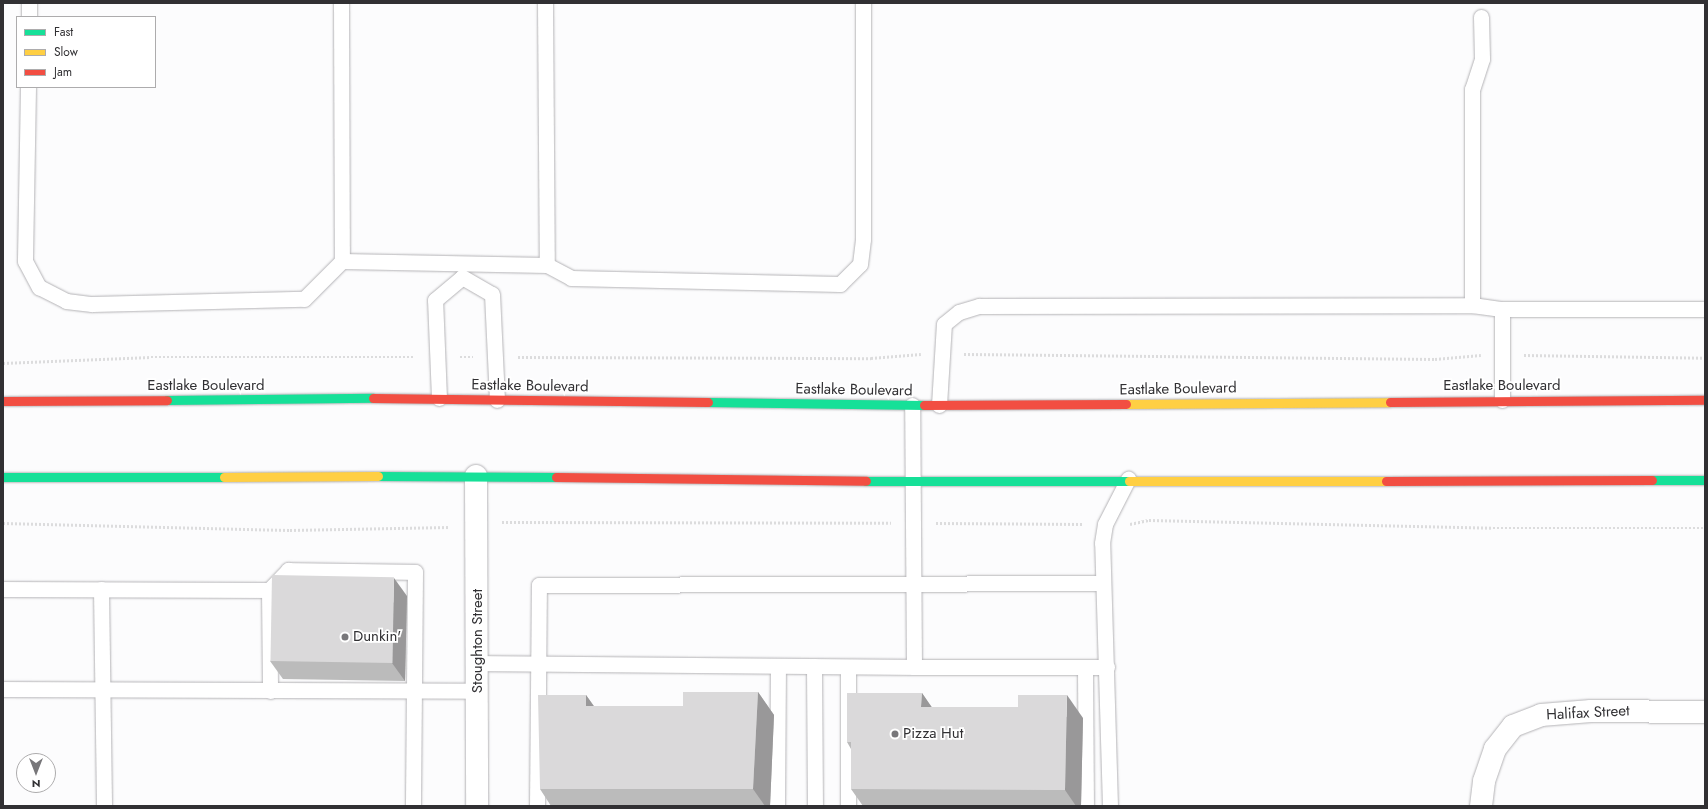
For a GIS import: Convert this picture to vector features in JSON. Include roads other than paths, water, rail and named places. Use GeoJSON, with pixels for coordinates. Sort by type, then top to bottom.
{"type":"FeatureCollection","features":[{"type":"Feature","properties":{"kind":"main road","name":"Eastlake Boulevard"},"geometry":{"type":"LineString","coordinates":[[3,401],[439,398],[939,405],[1502,400],[1705,400]]}},
{"type":"Feature","properties":{"kind":"main road"},"geometry":{"type":"LineString","coordinates":[[3,477],[476,476],[912,482],[1128,479],[1705,480]]}},
{"type":"Feature","properties":{"kind":"street","name":"Stoughton Street"},"geometry":{"type":"LineString","coordinates":[[476,476],[478,692],[476,806]]}},
{"type":"Feature","properties":{"kind":"street","name":"Halifax Street"},"geometry":{"type":"LineString","coordinates":[[1481,806],[1484,781],[1494,749],[1513,726],[1541,715],[1591,711],[1705,712]]}},
{"type":"Feature","properties":{"kind":"lane"},"geometry":{"type":"LineString","coordinates":[[29,3],[29,16]]}},
{"type":"Feature","properties":{"kind":"lane"},"geometry":{"type":"LineString","coordinates":[[28,88],[25,261],[39,287],[66,301],[92,304],[304,299],[342,261],[341,3]]}},
{"type":"Feature","properties":{"kind":"lane"},"geometry":{"type":"LineString","coordinates":[[545,3],[546,265]]}},
{"type":"Feature","properties":{"kind":"lane"},"geometry":{"type":"LineString","coordinates":[[342,261],[461,271],[546,265],[571,278],[840,284],[860,264],[864,239],[864,3]]}},
{"type":"Feature","properties":{"kind":"lane"},"geometry":{"type":"LineString","coordinates":[[1472,306],[1472,89],[1482,59],[1481,17]]}},
{"type":"Feature","properties":{"kind":"lane"},"geometry":{"type":"LineString","coordinates":[[439,398],[436,357],[435,300],[461,271]]}},
{"type":"Feature","properties":{"kind":"lane"},"geometry":{"type":"LineString","coordinates":[[461,271],[492,294],[497,400]]}},
{"type":"Feature","properties":{"kind":"lane"},"geometry":{"type":"LineString","coordinates":[[939,405],[944,324],[960,312],[979,306],[1472,306],[1502,309],[1705,309]]}},
{"type":"Feature","properties":{"kind":"lane"},"geometry":{"type":"LineString","coordinates":[[1502,309],[1502,400]]}},
{"type":"Feature","properties":{"kind":"lane"},"geometry":{"type":"LineString","coordinates":[[912,405],[914,667]]}},
{"type":"Feature","properties":{"kind":"lane"},"geometry":{"type":"LineString","coordinates":[[1110,806],[1107,667],[1103,582],[1105,524],[1128,479]]}},
{"type":"Feature","properties":{"kind":"lane"},"geometry":{"type":"LineString","coordinates":[[270,690],[269,590],[288,570],[415,572],[413,806]]}},
{"type":"Feature","properties":{"kind":"lane"},"geometry":{"type":"LineString","coordinates":[[537,806],[539,585],[913,586],[1103,582]]}},
{"type":"Feature","properties":{"kind":"lane"},"geometry":{"type":"LineString","coordinates":[[3,589],[269,590]]}},
{"type":"Feature","properties":{"kind":"lane"},"geometry":{"type":"LineString","coordinates":[[101,589],[104,806]]}},
{"type":"Feature","properties":{"kind":"lane"},"geometry":{"type":"LineString","coordinates":[[477,663],[848,667],[1107,667]]}},
{"type":"Feature","properties":{"kind":"lane"},"geometry":{"type":"LineString","coordinates":[[777,806],[778,666]]}},
{"type":"Feature","properties":{"kind":"lane"},"geometry":{"type":"LineString","coordinates":[[814,666],[814,806]]}},
{"type":"Feature","properties":{"kind":"lane"},"geometry":{"type":"LineString","coordinates":[[848,667],[848,806]]}},
{"type":"Feature","properties":{"kind":"lane"},"geometry":{"type":"LineString","coordinates":[[1085,668],[1086,806]]}},
{"type":"Feature","properties":{"kind":"lane"},"geometry":{"type":"LineString","coordinates":[[3,689],[478,692]]}},
{"type":"Feature","properties":{"kind":"place","name":"Dunkin'"},"geometry":{"type":"Point","coordinates":[345,637]}},
{"type":"Feature","properties":{"kind":"place","name":"Pizza Hut"},"geometry":{"type":"Point","coordinates":[895,734]}}]}
